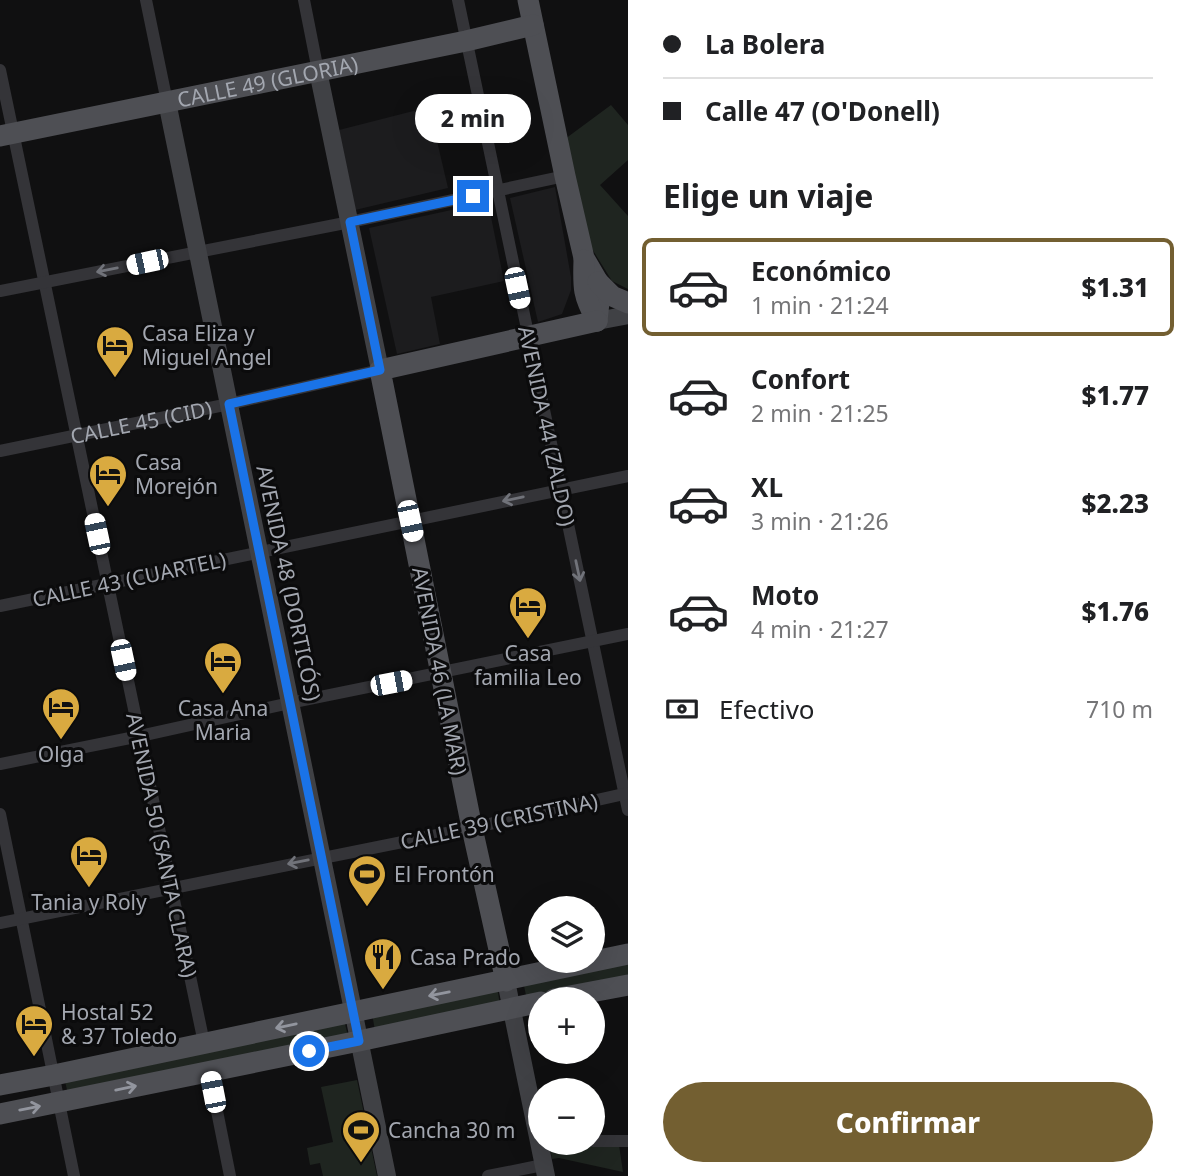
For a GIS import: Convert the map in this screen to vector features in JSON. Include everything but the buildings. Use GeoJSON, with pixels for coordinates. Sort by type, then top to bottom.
{"type":"FeatureCollection","features":[{"type":"Feature","properties":{"kind":"main road"},"geometry":{"type":"LineString","coordinates":[[527,0],[591,285],[586,302],[597,321]]}},
{"type":"Feature","properties":{"kind":"main road"},"geometry":{"type":"LineString","coordinates":[[499,33],[518,16],[527,0]]}},
{"type":"Feature","properties":{"kind":"main road","name":"CALLE 49 (GLORIA)"},"geometry":{"type":"LineString","coordinates":[[6,135],[533,25]]}},
{"type":"Feature","properties":{"kind":"main road"},"geometry":{"type":"LineString","coordinates":[[499,33],[520,39],[540,55]]}},
{"type":"Feature","properties":{"kind":"main road"},"geometry":{"type":"LineString","coordinates":[[591,285],[628,303]]}},
{"type":"Feature","properties":{"kind":"main road"},"geometry":{"type":"LineString","coordinates":[[555,330],[570,316],[591,285]]}},
{"type":"Feature","properties":{"kind":"main road","name":"CALLE 45 (CID)"},"geometry":{"type":"LineString","coordinates":[[380,370],[597,321]]}},
{"type":"Feature","properties":{"kind":"main road","name":"AVENIDA 46 (LA MAR)"},"geometry":{"type":"LineString","coordinates":[[380,370],[472,828],[506,981]]}},
{"type":"Feature","properties":{"kind":"main road"},"geometry":{"type":"LineString","coordinates":[[0,1085],[628,954]]}},
{"type":"Feature","properties":{"kind":"main road"},"geometry":{"type":"LineString","coordinates":[[605,989],[628,985]]}},
{"type":"Feature","properties":{"kind":"main road"},"geometry":{"type":"LineString","coordinates":[[0,1114],[528,1005]]}},
{"type":"Feature","properties":{"kind":"street","name":"AVENIDA 48 (DORTICÓS)"},"geometry":{"type":"LineString","coordinates":[[146,0],[387,1176]]}},
{"type":"Feature","properties":{"kind":"street","name":"AVENIDA 46 (LA MAR)"},"geometry":{"type":"LineString","coordinates":[[304,0],[380,370]]}},
{"type":"Feature","properties":{"kind":"street","name":"AVENIDA 44 (ZALDO)"},"geometry":{"type":"LineString","coordinates":[[457,0],[628,810]]}},
{"type":"Feature","properties":{"kind":"street","name":"AVENIDA 50 (SANTA CLARA)"},"geometry":{"type":"LineString","coordinates":[[0,70],[6,135],[44,283],[204,1044]]}},
{"type":"Feature","properties":{"kind":"street"},"geometry":{"type":"LineString","coordinates":[[0,291],[350,222],[565,176]]}},
{"type":"Feature","properties":{"kind":"street"},"geometry":{"type":"LineString","coordinates":[[597,321],[628,315]]}},
{"type":"Feature","properties":{"kind":"street","name":"CALLE 45 (CID)"},"geometry":{"type":"LineString","coordinates":[[0,451],[380,370]]}},
{"type":"Feature","properties":{"kind":"street","name":"CALLE 43 (CUARTEL)"},"geometry":{"type":"LineString","coordinates":[[0,606],[628,476]]}},
{"type":"Feature","properties":{"kind":"street"},"geometry":{"type":"LineString","coordinates":[[0,764],[628,634]]}},
{"type":"Feature","properties":{"kind":"street","name":"CALLE 39 (CRISTINA)"},"geometry":{"type":"LineString","coordinates":[[0,923],[472,828],[626,793]]}},
{"type":"Feature","properties":{"kind":"street"},"geometry":{"type":"LineString","coordinates":[[0,814],[75,1176]]}},
{"type":"Feature","properties":{"kind":"street","name":"AVENIDA 46 (LA MAR)"},"geometry":{"type":"LineString","coordinates":[[506,981],[528,1086]]}},
{"type":"Feature","properties":{"kind":"street"},"geometry":{"type":"LineString","coordinates":[[209,1071],[230,1176]]}},
{"type":"Feature","properties":{"kind":"street"},"geometry":{"type":"LineString","coordinates":[[605,1141],[628,1141]]}},
{"type":"Feature","properties":{"kind":"street"},"geometry":{"type":"LineString","coordinates":[[488,1176],[545,1170]]}},
{"type":"Feature","properties":{"kind":"shaded area"},"geometry":{"type":"Polygon","coordinates":[[[611,105],[628,125],[628,160],[600,185],[628,216],[628,289],[612,281],[589,244],[565,139],[611,105]]]}},
{"type":"Feature","properties":{"kind":"shaded area"},"geometry":{"type":"Polygon","coordinates":[[[429,107],[448,188],[355,210],[339,130],[429,107]]]}},
{"type":"Feature","properties":{"kind":"shaded area"},"geometry":{"type":"Polygon","coordinates":[[[555,187],[571,290],[562,314],[538,322],[510,198],[555,187]]]}},
{"type":"Feature","properties":{"kind":"shaded area"},"geometry":{"type":"Polygon","coordinates":[[[488,202],[504,281],[431,297],[440,344],[397,354],[369,228],[488,202]]]}},
{"type":"Feature","properties":{"kind":"shaded area"},"geometry":{"type":"Polygon","coordinates":[[[628,960],[628,979],[590,987],[528,987],[527,1000],[523,981],[563,973],[605,973],[605,965],[628,960]]]}},
{"type":"Feature","properties":{"kind":"shaded area"},"geometry":{"type":"Polygon","coordinates":[[[497,987],[500,1005],[375,1031],[372,1013],[497,987]]]}},
{"type":"Feature","properties":{"kind":"shaded area"},"geometry":{"type":"Polygon","coordinates":[[[344,1019],[348,1037],[68,1094],[64,1077],[344,1019]]]}},
{"type":"Feature","properties":{"kind":"shaded area"},"geometry":{"type":"Polygon","coordinates":[[[357,1080],[377,1176],[323,1176],[320,1163],[310,1165],[307,1148],[333,1142],[321,1087],[357,1080]]]}},
{"type":"Feature","properties":{"kind":"shaded area"},"geometry":{"type":"Polygon","coordinates":[[[619,1145],[623,1172],[559,1158],[552,1159],[551,1155],[605,1155],[605,1146],[619,1145]]]}},
{"type":"Feature","properties":{"kind":"place","name":"Casa Eliza y Miguel Angel"},"geometry":{"type":"Point","coordinates":[115,379]}},
{"type":"Feature","properties":{"kind":"place","name":"Casa Morejón"},"geometry":{"type":"Point","coordinates":[108,508]}},
{"type":"Feature","properties":{"kind":"place","name":"Casa familia Leo"},"geometry":{"type":"Point","coordinates":[528,640]}},
{"type":"Feature","properties":{"kind":"place","name":"Casa Ana Maria"},"geometry":{"type":"Point","coordinates":[223,695]}},
{"type":"Feature","properties":{"kind":"place","name":"Olga"},"geometry":{"type":"Point","coordinates":[61,741]}},
{"type":"Feature","properties":{"kind":"place","name":"Tania y Roly"},"geometry":{"type":"Point","coordinates":[89,889]}},
{"type":"Feature","properties":{"kind":"place","name":"El Frontón"},"geometry":{"type":"Point","coordinates":[367,908]}},
{"type":"Feature","properties":{"kind":"place","name":"Casa Prado"},"geometry":{"type":"Point","coordinates":[383,991]}},
{"type":"Feature","properties":{"kind":"place","name":"Hostal 52 & 37 Toledo"},"geometry":{"type":"Point","coordinates":[34,1058]}},
{"type":"Feature","properties":{"kind":"place","name":"Cancha 30 m"},"geometry":{"type":"Point","coordinates":[361,1164]}},
{"type":"Feature","properties":{"kind":"route"},"geometry":{"type":"LineString","coordinates":[[309,1051],[359,1041],[229,404],[380,370],[350,222],[473,196]]}}]}
